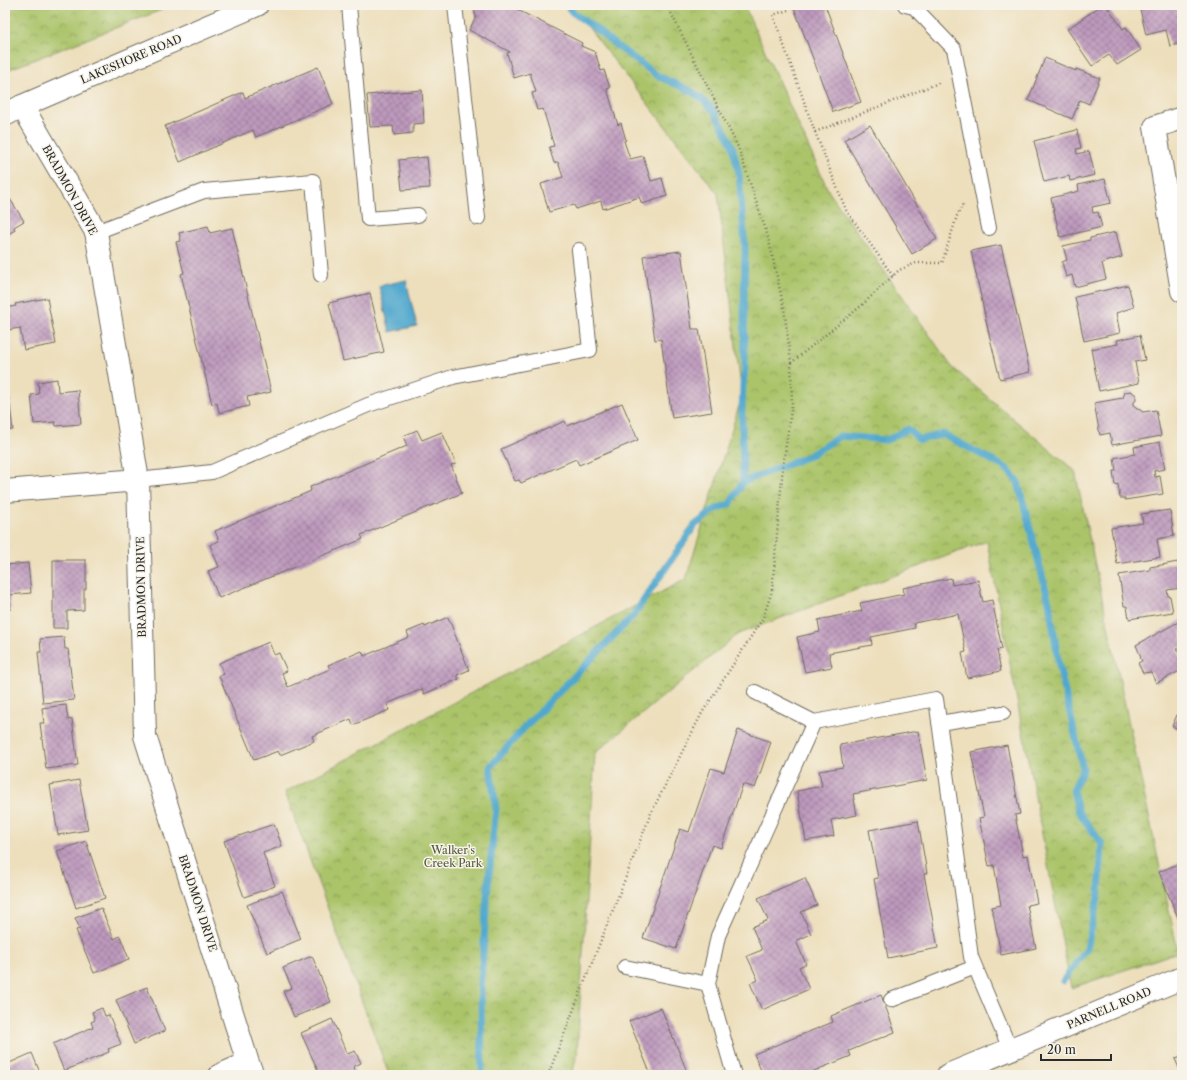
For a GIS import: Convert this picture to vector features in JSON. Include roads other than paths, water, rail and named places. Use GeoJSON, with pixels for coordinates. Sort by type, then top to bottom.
{"type":"FeatureCollection","features":[{"type":"Feature","properties":{"kind":"street","name":"LAKESHORE ROAD"},"geometry":{"type":"LineString","coordinates":[[14,110],[257,5]]}},
{"type":"Feature","properties":{"kind":"street","name":"BRADMON DRIVE"},"geometry":{"type":"LineString","coordinates":[[14,110],[96,232],[138,480],[145,736],[251,1069]]}},
{"type":"Feature","properties":{"kind":"street"},"geometry":{"type":"LineString","coordinates":[[1182,118],[1155,127],[1182,291]]}},
{"type":"Feature","properties":{"kind":"street"},"geometry":{"type":"LineString","coordinates":[[5,491],[138,480]]}},
{"type":"Feature","properties":{"kind":"street","name":"PARNELL ROAD"},"geometry":{"type":"LineString","coordinates":[[948,1075],[1182,978]]}},
{"type":"Feature","properties":{"kind":"street"},"geometry":{"type":"LineString","coordinates":[[220,1075],[251,1069]]}},
{"type":"Feature","properties":{"kind":"lane"},"geometry":{"type":"LineString","coordinates":[[349,5],[368,219],[418,215]]}},
{"type":"Feature","properties":{"kind":"lane"},"geometry":{"type":"LineString","coordinates":[[455,5],[478,218]]}},
{"type":"Feature","properties":{"kind":"lane"},"geometry":{"type":"LineString","coordinates":[[905,5],[914,7],[954,49],[989,228]]}},
{"type":"Feature","properties":{"kind":"lane"},"geometry":{"type":"LineString","coordinates":[[96,232],[204,191],[312,181],[321,274]]}},
{"type":"Feature","properties":{"kind":"lane"},"geometry":{"type":"LineString","coordinates":[[138,480],[212,472],[368,405],[453,377],[590,350],[579,250]]}},
{"type":"Feature","properties":{"kind":"lane"},"geometry":{"type":"LineString","coordinates":[[755,692],[814,722],[936,700],[971,958],[1010,1049]]}},
{"type":"Feature","properties":{"kind":"lane"},"geometry":{"type":"LineString","coordinates":[[939,723],[1003,713]]}},
{"type":"Feature","properties":{"kind":"lane"},"geometry":{"type":"LineString","coordinates":[[734,1075],[708,984],[718,936],[814,722]]}},
{"type":"Feature","properties":{"kind":"lane"},"geometry":{"type":"LineString","coordinates":[[891,1000],[975,966]]}},
{"type":"Feature","properties":{"kind":"lane"},"geometry":{"type":"LineString","coordinates":[[625,967],[708,984]]}},
{"type":"Feature","properties":{"kind":"water"},"geometry":{"type":"Polygon","coordinates":[[[406,280],[417,326],[390,332],[379,286],[406,280]]]}},
{"type":"Feature","properties":{"kind":"waterway"},"geometry":{"type":"LineString","coordinates":[[482,1075],[481,982],[487,897],[496,808],[490,767],[524,728],[633,616],[695,525],[716,509],[730,504],[743,482],[742,414],[745,368],[745,246],[739,174],[732,145],[714,111],[703,100],[691,91],[658,76],[572,12],[567,5]]}},
{"type":"Feature","properties":{"kind":"waterway"},"geometry":{"type":"LineString","coordinates":[[743,482],[809,456],[840,436],[887,440],[908,429],[920,440],[943,434],[1006,468],[1018,482],[1049,602],[1059,666],[1083,769],[1073,790],[1078,811],[1102,844],[1099,893],[1087,948],[1063,981]]}},
{"type":"Feature","properties":{"kind":"park label","name":"Walker's Creek Park"},"geometry":{"type":"Point","coordinates":[453,856]}}]}
